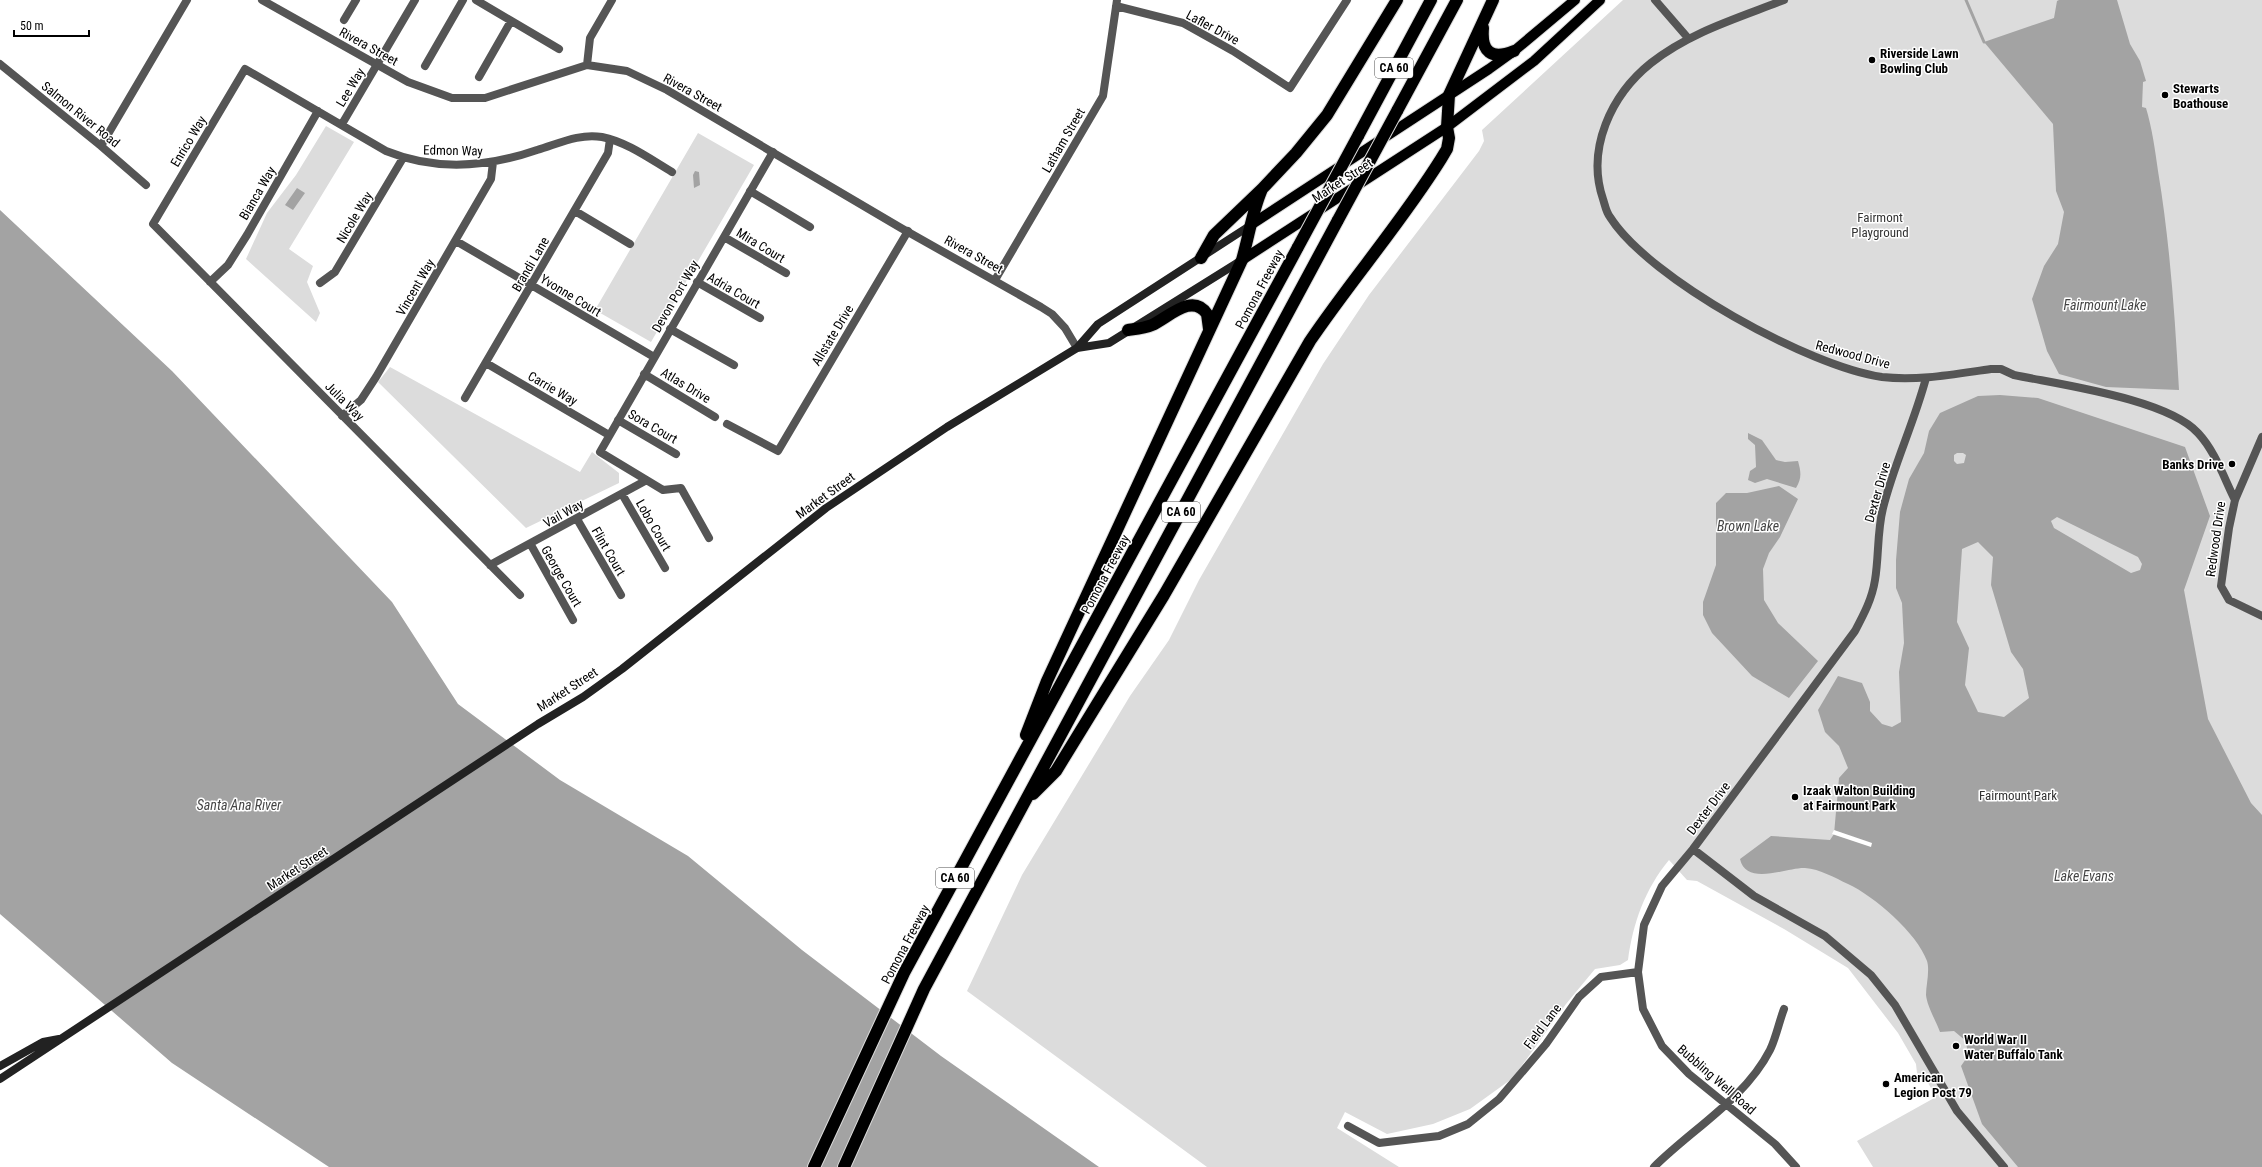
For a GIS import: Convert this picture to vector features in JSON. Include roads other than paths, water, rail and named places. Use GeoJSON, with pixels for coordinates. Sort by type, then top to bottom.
{"type":"FeatureCollection","features":[{"type":"Feature","properties":{"kind":"highway"},"geometry":{"type":"LineString","coordinates":[[1200,258],[1214,235],[1262,189],[1296,153],[1327,115],[1397,0]]}},
{"type":"Feature","properties":{"kind":"highway","name":"Pomona Freeway"},"geometry":{"type":"LineString","coordinates":[[814,1167],[904,973],[1431,0]]}},
{"type":"Feature","properties":{"kind":"highway","name":"CA 60"},"geometry":{"type":"LineString","coordinates":[[844,1167],[924,989],[1457,0]]}},
{"type":"Feature","properties":{"kind":"highway"},"geometry":{"type":"LineString","coordinates":[[1023,803],[1056,771],[1164,595],[1310,341],[1337,302],[1395,228],[1442,159],[1448,141],[1447,127],[1449,95],[1493,0]]}},
{"type":"Feature","properties":{"kind":"highway"},"geometry":{"type":"LineString","coordinates":[[1485,19],[1482,36],[1486,50],[1497,56],[1514,52]]}},
{"type":"Feature","properties":{"kind":"highway"},"geometry":{"type":"LineString","coordinates":[[1007,783],[1047,681],[1242,260],[1252,224],[1252,211],[1262,189]]}},
{"type":"Feature","properties":{"kind":"highway"},"geometry":{"type":"LineString","coordinates":[[1128,330],[1152,326],[1184,307],[1193,305],[1200,306],[1207,314],[1209,331]]}},
{"type":"Feature","properties":{"kind":"main road","name":"Market Street"},"geometry":{"type":"LineString","coordinates":[[0,1079],[538,724],[583,697],[622,669],[826,508],[947,428],[1077,348],[1098,324],[1514,52],[1575,0]]}},
{"type":"Feature","properties":{"kind":"main road","name":"Market Street"},"geometry":{"type":"LineString","coordinates":[[1077,348],[1109,343],[1242,260],[1447,127],[1534,61],[1600,0]]}},
{"type":"Feature","properties":{"kind":"main road","name":"Market Street"},"geometry":{"type":"LineString","coordinates":[[0,1066],[43,1042],[61,1039]]}},
{"type":"Feature","properties":{"kind":"street"},"geometry":{"type":"LineString","coordinates":[[101,146],[187,0]]}},
{"type":"Feature","properties":{"kind":"street","name":"Rivera Street"},"geometry":{"type":"LineString","coordinates":[[262,0],[408,82],[452,98],[485,98],[587,65],[627,71],[667,90],[1052,314],[1065,328],[1077,348]]}},
{"type":"Feature","properties":{"kind":"street"},"geometry":{"type":"LineString","coordinates":[[344,20],[356,0]]}},
{"type":"Feature","properties":{"kind":"street","name":"Lee Way"},"geometry":{"type":"LineString","coordinates":[[342,124],[415,0]]}},
{"type":"Feature","properties":{"kind":"street"},"geometry":{"type":"LineString","coordinates":[[425,66],[463,0]]}},
{"type":"Feature","properties":{"kind":"street"},"geometry":{"type":"LineString","coordinates":[[476,0],[559,49]]}},
{"type":"Feature","properties":{"kind":"street"},"geometry":{"type":"LineString","coordinates":[[587,65],[590,38],[612,0]]}},
{"type":"Feature","properties":{"kind":"street","name":"Lafler Drive"},"geometry":{"type":"LineString","coordinates":[[1116,3],[1183,23],[1233,51],[1290,88],[1346,0]]}},
{"type":"Feature","properties":{"kind":"street"},"geometry":{"type":"LineString","coordinates":[[1655,0],[1688,38]]}},
{"type":"Feature","properties":{"kind":"street","name":"Redwood Drive"},"geometry":{"type":"LineString","coordinates":[[1784,0],[1688,38],[1651,63],[1631,83],[1618,99],[1606,120],[1599,148],[1598,184],[1609,216],[1634,245],[1666,274],[1712,303],[1796,350],[1833,364],[1881,376],[1926,378],[1991,369],[2001,370],[2014,375],[2162,409],[2198,433],[2211,452],[2235,500],[2229,528],[2221,586],[2229,600],[2262,616]]}},
{"type":"Feature","properties":{"kind":"street","name":"Latham Street"},"geometry":{"type":"LineString","coordinates":[[995,280],[1103,96],[1116,3]]}},
{"type":"Feature","properties":{"kind":"street"},"geometry":{"type":"LineString","coordinates":[[479,77],[511,21]]}},
{"type":"Feature","properties":{"kind":"street","name":"Salmon River Road"},"geometry":{"type":"LineString","coordinates":[[0,64],[101,146],[146,185]]}},
{"type":"Feature","properties":{"kind":"street","name":"Edmon Way"},"geometry":{"type":"LineString","coordinates":[[245,69],[342,124],[386,151],[403,158],[423,163],[449,164],[493,162],[537,151],[569,139],[586,136],[621,142],[672,172]]}},
{"type":"Feature","properties":{"kind":"street","name":"Enrico Way"},"geometry":{"type":"LineString","coordinates":[[153,224],[245,69]]}},
{"type":"Feature","properties":{"kind":"street","name":"Bianca Way"},"geometry":{"type":"LineString","coordinates":[[210,282],[228,265],[247,235],[318,111]]}},
{"type":"Feature","properties":{"kind":"street","name":"Brandi Lane"},"geometry":{"type":"LineString","coordinates":[[465,398],[608,153],[610,139]]}},
{"type":"Feature","properties":{"kind":"street","name":"Devon Port Way"},"geometry":{"type":"LineString","coordinates":[[645,481],[600,452],[772,152]]}},
{"type":"Feature","properties":{"kind":"street","name":"Nicole Way"},"geometry":{"type":"LineString","coordinates":[[320,283],[335,272],[403,158]]}},
{"type":"Feature","properties":{"kind":"street","name":"Vincent Way"},"geometry":{"type":"LineString","coordinates":[[342,416],[361,400],[376,377],[491,179],[493,162]]}},
{"type":"Feature","properties":{"kind":"street"},"geometry":{"type":"LineString","coordinates":[[750,191],[810,227]]}},
{"type":"Feature","properties":{"kind":"street"},"geometry":{"type":"LineString","coordinates":[[574,211],[630,244]]}},
{"type":"Feature","properties":{"kind":"street","name":"Julia Way"},"geometry":{"type":"LineString","coordinates":[[153,224],[520,595]]}},
{"type":"Feature","properties":{"kind":"street","name":"Allstate Drive"},"geometry":{"type":"LineString","coordinates":[[727,424],[778,451],[908,231]]}},
{"type":"Feature","properties":{"kind":"street","name":"Mira Court"},"geometry":{"type":"LineString","coordinates":[[724,236],[786,273]]}},
{"type":"Feature","properties":{"kind":"street","name":"Yvonne Court"},"geometry":{"type":"LineString","coordinates":[[456,240],[654,357]]}},
{"type":"Feature","properties":{"kind":"street","name":"Adria Court"},"geometry":{"type":"LineString","coordinates":[[697,282],[760,318]]}},
{"type":"Feature","properties":{"kind":"street"},"geometry":{"type":"LineString","coordinates":[[670,329],[734,365]]}},
{"type":"Feature","properties":{"kind":"street","name":"Carrie Way"},"geometry":{"type":"LineString","coordinates":[[486,363],[609,435]]}},
{"type":"Feature","properties":{"kind":"street","name":"Atlas Drive"},"geometry":{"type":"LineString","coordinates":[[644,374],[715,417]]}},
{"type":"Feature","properties":{"kind":"street","name":"Dexter Drive"},"geometry":{"type":"LineString","coordinates":[[1926,378],[1916,414],[1888,484],[1879,522],[1875,580],[1870,604],[1855,631],[1693,849],[1754,896],[1825,936],[1872,975],[1896,1005],[1957,1110],[2004,1167]]}},
{"type":"Feature","properties":{"kind":"street","name":"Sora Court"},"geometry":{"type":"LineString","coordinates":[[618,420],[676,454]]}},
{"type":"Feature","properties":{"kind":"street"},"geometry":{"type":"LineString","coordinates":[[2235,500],[2262,437]]}},
{"type":"Feature","properties":{"kind":"street"},"geometry":{"type":"LineString","coordinates":[[645,481],[663,490],[680,488],[709,538]]}},
{"type":"Feature","properties":{"kind":"street","name":"Vail Way"},"geometry":{"type":"LineString","coordinates":[[490,565],[531,545],[645,481]]}},
{"type":"Feature","properties":{"kind":"street","name":"Lobo Court"},"geometry":{"type":"LineString","coordinates":[[622,494],[665,568]]}},
{"type":"Feature","properties":{"kind":"street","name":"Flint Court"},"geometry":{"type":"LineString","coordinates":[[577,519],[621,595]]}},
{"type":"Feature","properties":{"kind":"street","name":"George Court"},"geometry":{"type":"LineString","coordinates":[[531,545],[573,620]]}},
{"type":"Feature","properties":{"kind":"street"},"geometry":{"type":"LineString","coordinates":[[1638,972],[1644,925],[1662,886],[1693,849]]}},
{"type":"Feature","properties":{"kind":"street","name":"Bubbling Well Road"},"geometry":{"type":"LineString","coordinates":[[1638,972],[1643,1009],[1662,1046],[1689,1074],[1725,1105],[1775,1144],[1796,1167]]}},
{"type":"Feature","properties":{"kind":"street","name":"Field Lane"},"geometry":{"type":"LineString","coordinates":[[1348,1126],[1379,1143],[1439,1136],[1468,1124],[1499,1100],[1546,1044],[1579,997],[1601,977],[1638,972]]}},
{"type":"Feature","properties":{"kind":"street"},"geometry":{"type":"LineString","coordinates":[[1654,1167],[1674,1147],[1725,1105],[1750,1080],[1770,1049],[1784,1009]]}},
{"type":"Feature","properties":{"kind":"water","name":"Fairmount Lake"},"geometry":{"type":"Polygon","coordinates":[[[2117,0],[2130,44],[2140,61],[2146,81],[2143,82],[2142,107],[2146,108],[2152,131],[2166,225],[2174,308],[2179,390],[2106,387],[2059,374],[2047,351],[2032,299],[2044,266],[2058,244],[2064,212],[2056,191],[2053,124],[1984,42],[2054,18],[2057,1],[2117,0]]]}},
{"type":"Feature","properties":{"kind":"water"},"geometry":{"type":"Polygon","coordinates":[[[695,171],[699,172],[700,185],[694,188],[693,175],[695,171]]]}},
{"type":"Feature","properties":{"kind":"water"},"geometry":{"type":"Polygon","coordinates":[[[297,188],[305,193],[293,210],[285,205],[297,188]]]}},
{"type":"Feature","properties":{"kind":"water","name":"Santa Ana River"},"geometry":{"type":"Polygon","coordinates":[[[0,210],[172,371],[392,602],[458,704],[560,780],[688,856],[802,950],[941,1056],[1099,1167],[329,1167],[172,1063],[0,914],[0,210]]]}},
{"type":"Feature","properties":{"kind":"water","name":"Lake Evans"},"geometry":{"type":"Polygon","coordinates":[[[2000,395],[2038,398],[2185,447],[2210,516],[2184,590],[2208,719],[2251,803],[2262,815],[2262,1167],[2018,1167],[1982,1124],[1961,1066],[1968,1056],[1966,1041],[1954,1031],[1940,1032],[1930,1009],[1926,995],[1928,978],[1927,961],[1922,950],[1904,927],[1894,916],[1870,897],[1827,874],[1816,870],[1798,868],[1768,874],[1759,874],[1750,872],[1744,867],[1740,859],[1771,836],[1830,840],[1834,834],[1839,778],[1848,768],[1839,746],[1825,732],[1818,710],[1838,676],[1862,683],[1870,702],[1870,711],[1882,724],[1892,727],[1901,722],[1899,672],[1904,643],[1902,603],[1896,588],[1896,560],[1900,512],[1909,479],[1924,453],[1929,431],[1940,413],[1978,396],[2000,395]],[[1957,453],[1954,455],[1954,461],[1957,464],[1964,463],[1966,455],[1963,453],[1957,453]],[[2057,517],[2051,521],[2054,528],[2131,573],[2140,570],[2142,564],[2138,557],[2057,517]],[[1978,542],[1962,549],[1957,622],[1969,648],[1965,685],[1978,712],[2004,717],[2029,698],[2023,669],[2011,652],[1991,585],[1993,557],[1978,542]]]}},
{"type":"Feature","properties":{"kind":"water"},"geometry":{"type":"Polygon","coordinates":[[[1748,433],[1762,440],[1776,460],[1785,462],[1798,461],[1800,475],[1796,488],[1767,479],[1755,483],[1748,480],[1750,471],[1756,467],[1755,445],[1748,439],[1748,433]]]}},
{"type":"Feature","properties":{"kind":"water","name":"Brown Lake"},"geometry":{"type":"Polygon","coordinates":[[[1779,486],[1798,499],[1780,537],[1769,553],[1763,569],[1764,600],[1778,623],[1818,661],[1789,698],[1752,676],[1712,633],[1703,615],[1703,602],[1716,565],[1716,503],[1726,493],[1747,493],[1779,486]]]}},
{"type":"Feature","properties":{"kind":"waterway"},"geometry":{"type":"LineString","coordinates":[[1966,0],[1984,42]]}},
{"type":"Feature","properties":{"kind":"place","name":"Riverside Lawn Bowling Club"},"geometry":{"type":"Point","coordinates":[1872,60]}},
{"type":"Feature","properties":{"kind":"place","name":"Stewarts Boathouse"},"geometry":{"type":"Point","coordinates":[2165,95]}},
{"type":"Feature","properties":{"kind":"place","name":"Banks Drive"},"geometry":{"type":"Point","coordinates":[2232,464]}},
{"type":"Feature","properties":{"kind":"place","name":"Izaak Walton Building at Fairmount Park"},"geometry":{"type":"Point","coordinates":[1795,797]}},
{"type":"Feature","properties":{"kind":"place","name":"World War II Water Buffalo Tank"},"geometry":{"type":"Point","coordinates":[1956,1046]}},
{"type":"Feature","properties":{"kind":"place","name":"American Legion Post 79"},"geometry":{"type":"Point","coordinates":[1886,1084]}},
{"type":"Feature","properties":{"kind":"park label","name":"Fairmont Playground"},"geometry":{"type":"Point","coordinates":[1880,224]}},
{"type":"Feature","properties":{"kind":"park label","name":"Fairmount Park"},"geometry":{"type":"Point","coordinates":[2018,795]}}]}
